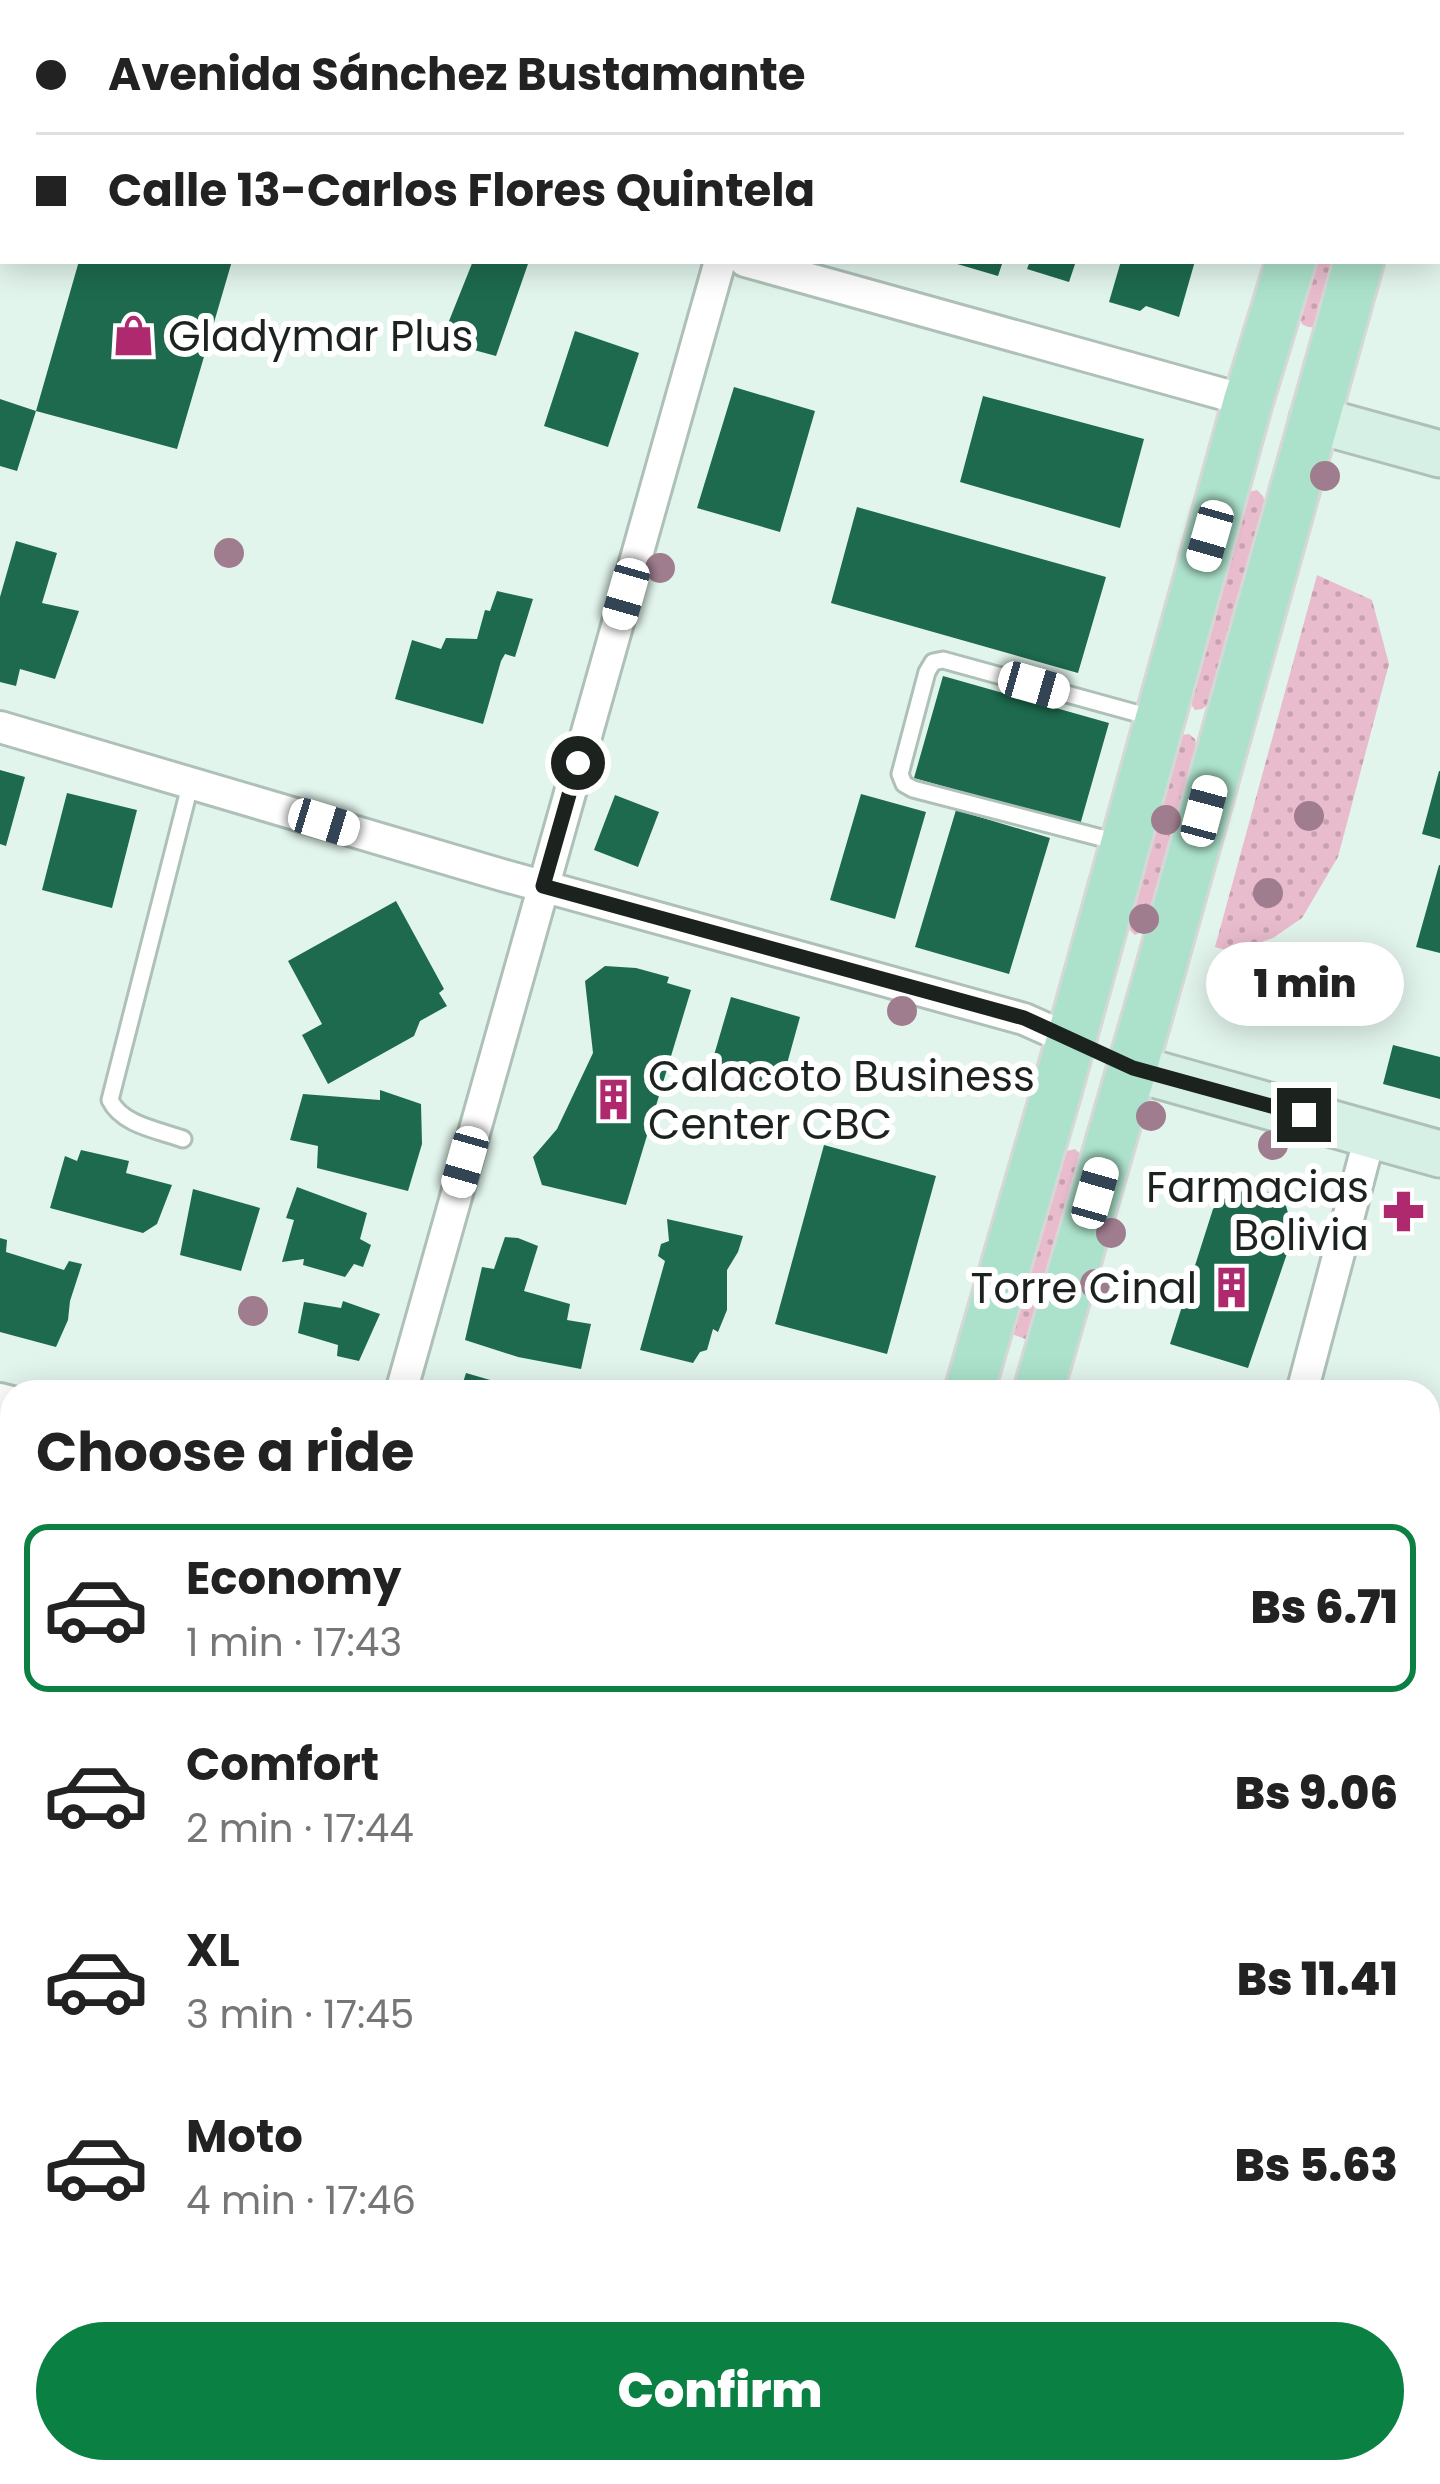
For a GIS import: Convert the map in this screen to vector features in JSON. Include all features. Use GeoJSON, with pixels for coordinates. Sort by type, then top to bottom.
{"type":"FeatureCollection","features":[{"type":"Feature","properties":{"kind":"main road"},"geometry":{"type":"LineString","coordinates":[[972,1380],[1290,264]]}},
{"type":"Feature","properties":{"kind":"main road"},"geometry":{"type":"LineString","coordinates":[[1042,1380],[1358,264]]}},
{"type":"Feature","properties":{"kind":"main road"},"geometry":{"type":"LineString","coordinates":[[1248,400],[1440,454]]}},
{"type":"Feature","properties":{"kind":"main road"},"geometry":{"type":"LineString","coordinates":[[1070,1039],[1133,1068],[1440,1154]]}},
{"type":"Feature","properties":{"kind":"street"},"geometry":{"type":"LineString","coordinates":[[404,1380],[719,264]]}},
{"type":"Feature","properties":{"kind":"street"},"geometry":{"type":"LineString","coordinates":[[756,264],[1248,400]]}},
{"type":"Feature","properties":{"kind":"street"},"geometry":{"type":"LineString","coordinates":[[0,727],[543,886],[1024,1018],[1070,1039]]}},
{"type":"Feature","properties":{"kind":"street"},"geometry":{"type":"LineString","coordinates":[[1305,1380],[1370,1136]]}},
{"type":"Feature","properties":{"kind":"lane"},"geometry":{"type":"LineString","coordinates":[[1124,844],[904,784],[900,774],[927,672],[933,662],[944,660],[1158,719]]}},
{"type":"Feature","properties":{"kind":"lane"},"geometry":{"type":"LineString","coordinates":[[183,1139],[123,1118],[110,1100],[191,782]]}},
{"type":"Feature","properties":{"kind":"shaded area"},"geometry":{"type":"Polygon","coordinates":[[[1315,264],[1337,264],[1320,323],[1309,327],[1300,318],[1315,264]]]}},
{"type":"Feature","properties":{"kind":"shaded area"},"geometry":{"type":"Polygon","coordinates":[[[1257,490],[1265,505],[1209,704],[1195,710],[1187,698],[1244,499],[1257,490]]]}},
{"type":"Feature","properties":{"kind":"shaded area"},"geometry":{"type":"Polygon","coordinates":[[[1317,575],[1372,600],[1389,664],[1338,857],[1302,918],[1273,938],[1233,952],[1215,947],[1317,575]]]}},
{"type":"Feature","properties":{"kind":"shaded area"},"geometry":{"type":"Polygon","coordinates":[[[1189,734],[1197,748],[1149,928],[1135,935],[1128,923],[1175,742],[1189,734]]]}},
{"type":"Feature","properties":{"kind":"shaded area"},"geometry":{"type":"Polygon","coordinates":[[[1075,1149],[1084,1157],[1031,1334],[1025,1339],[1012,1334],[1010,1328],[1063,1152],[1075,1149]]]}},
{"type":"Feature","properties":{"kind":"building","name":"Gladymar Plus"},"geometry":{"type":"Polygon","coordinates":[[[78,264],[231,264],[177,449],[36,411],[78,264]]]}},
{"type":"Feature","properties":{"kind":"building"},"geometry":{"type":"Polygon","coordinates":[[[472,264],[528,264],[496,356],[441,341],[472,264]]]}},
{"type":"Feature","properties":{"kind":"building"},"geometry":{"type":"Polygon","coordinates":[[[957,264],[1002,264],[998,276],[957,264]]]}},
{"type":"Feature","properties":{"kind":"building"},"geometry":{"type":"Polygon","coordinates":[[[1029,264],[1075,264],[1069,282],[1027,269],[1029,264]]]}},
{"type":"Feature","properties":{"kind":"building"},"geometry":{"type":"Polygon","coordinates":[[[1120,264],[1194,264],[1179,317],[1146,306],[1140,311],[1109,302],[1120,264]]]}},
{"type":"Feature","properties":{"kind":"building"},"geometry":{"type":"Polygon","coordinates":[[[575,331],[639,353],[608,447],[544,426],[575,331]]]}},
{"type":"Feature","properties":{"kind":"building"},"geometry":{"type":"Polygon","coordinates":[[[734,387],[815,411],[780,532],[697,508],[734,387]]]}},
{"type":"Feature","properties":{"kind":"building"},"geometry":{"type":"Polygon","coordinates":[[[983,396],[1144,439],[1120,528],[960,482],[983,396]]]}},
{"type":"Feature","properties":{"kind":"building"},"geometry":{"type":"Polygon","coordinates":[[[0,399],[36,411],[17,471],[0,466],[0,399]]]}},
{"type":"Feature","properties":{"kind":"building"},"geometry":{"type":"Polygon","coordinates":[[[857,507],[1106,577],[1078,673],[831,603],[857,507]]]}},
{"type":"Feature","properties":{"kind":"building"},"geometry":{"type":"Polygon","coordinates":[[[16,541],[57,553],[42,603],[79,611],[55,679],[20,669],[16,686],[0,682],[0,597],[16,541]]]}},
{"type":"Feature","properties":{"kind":"building"},"geometry":{"type":"Polygon","coordinates":[[[497,591],[533,599],[515,657],[505,654],[501,661],[483,724],[395,699],[412,640],[441,649],[446,638],[477,639],[485,610],[490,611],[497,591]]]}},
{"type":"Feature","properties":{"kind":"building"},"geometry":{"type":"Polygon","coordinates":[[[943,676],[1109,723],[1080,825],[914,778],[943,676]]]}},
{"type":"Feature","properties":{"kind":"building"},"geometry":{"type":"Polygon","coordinates":[[[0,770],[25,777],[6,846],[0,844],[0,770]]]}},
{"type":"Feature","properties":{"kind":"building"},"geometry":{"type":"Polygon","coordinates":[[[1440,771],[1440,839],[1422,834],[1440,771]]]}},
{"type":"Feature","properties":{"kind":"building"},"geometry":{"type":"Polygon","coordinates":[[[67,793],[137,810],[112,908],[42,890],[67,793]]]}},
{"type":"Feature","properties":{"kind":"building"},"geometry":{"type":"Polygon","coordinates":[[[861,794],[926,812],[895,919],[830,900],[861,794]]]}},
{"type":"Feature","properties":{"kind":"building"},"geometry":{"type":"Polygon","coordinates":[[[615,795],[659,812],[638,867],[594,850],[615,795]]]}},
{"type":"Feature","properties":{"kind":"building"},"geometry":{"type":"Polygon","coordinates":[[[956,810],[1050,838],[1009,974],[915,947],[956,810]]]}},
{"type":"Feature","properties":{"kind":"building"},"geometry":{"type":"Polygon","coordinates":[[[1440,865],[1440,953],[1416,947],[1440,865]]]}},
{"type":"Feature","properties":{"kind":"building"},"geometry":{"type":"Polygon","coordinates":[[[396,901],[444,989],[439,993],[447,1006],[420,1021],[414,1036],[328,1084],[302,1035],[322,1024],[288,961],[396,901]]]}},
{"type":"Feature","properties":{"kind":"building","name":"Calacoto Business Center CBC"},"geometry":{"type":"Polygon","coordinates":[[[605,966],[669,977],[667,983],[691,990],[626,1205],[542,1185],[533,1157],[557,1129],[593,1053],[585,981],[605,966]]]}},
{"type":"Feature","properties":{"kind":"building"},"geometry":{"type":"Polygon","coordinates":[[[731,997],[800,1017],[780,1089],[710,1069],[731,997]]]}},
{"type":"Feature","properties":{"kind":"building"},"geometry":{"type":"Polygon","coordinates":[[[1393,1045],[1440,1057],[1440,1099],[1383,1084],[1393,1045]]]}},
{"type":"Feature","properties":{"kind":"building"},"geometry":{"type":"Polygon","coordinates":[[[380,1090],[421,1104],[422,1144],[408,1191],[317,1168],[318,1146],[290,1140],[303,1094],[380,1100],[380,1090]]]}},
{"type":"Feature","properties":{"kind":"building"},"geometry":{"type":"Polygon","coordinates":[[[824,1145],[936,1176],[887,1354],[775,1324],[824,1145]]]}},
{"type":"Feature","properties":{"kind":"building"},"geometry":{"type":"Polygon","coordinates":[[[81,1150],[129,1161],[126,1173],[172,1185],[157,1224],[143,1233],[50,1208],[65,1156],[77,1161],[81,1150]]]}},
{"type":"Feature","properties":{"kind":"building"},"geometry":{"type":"Polygon","coordinates":[[[297,1187],[367,1213],[360,1239],[371,1245],[363,1267],[354,1264],[345,1277],[303,1265],[304,1259],[282,1262],[294,1220],[286,1218],[297,1187]]]}},
{"type":"Feature","properties":{"kind":"building"},"geometry":{"type":"Polygon","coordinates":[[[193,1189],[260,1208],[241,1271],[180,1255],[193,1189]]]}},
{"type":"Feature","properties":{"kind":"building","name":"Torre Cinal"},"geometry":{"type":"Polygon","coordinates":[[[1269,1192],[1286,1206],[1294,1233],[1248,1368],[1170,1344],[1213,1209],[1230,1194],[1269,1192]]]}},
{"type":"Feature","properties":{"kind":"building"},"geometry":{"type":"Polygon","coordinates":[[[667,1219],[743,1236],[727,1270],[727,1310],[718,1332],[713,1329],[707,1350],[693,1363],[640,1350],[665,1261],[658,1256],[661,1244],[669,1241],[667,1219]]]}},
{"type":"Feature","properties":{"kind":"building"},"geometry":{"type":"Polygon","coordinates":[[[505,1237],[538,1246],[524,1291],[570,1304],[567,1320],[591,1324],[581,1369],[518,1357],[465,1340],[482,1267],[494,1269],[505,1237]]]}},
{"type":"Feature","properties":{"kind":"building"},"geometry":{"type":"Polygon","coordinates":[[[0,1238],[7,1240],[6,1252],[64,1270],[69,1261],[82,1264],[56,1347],[0,1332],[0,1238]]]}},
{"type":"Feature","properties":{"kind":"building"},"geometry":{"type":"Polygon","coordinates":[[[343,1301],[380,1314],[359,1361],[337,1356],[338,1345],[298,1333],[304,1302],[341,1308],[343,1301]]]}},
{"type":"Feature","properties":{"kind":"building"},"geometry":{"type":"Polygon","coordinates":[[[466,1373],[490,1380],[464,1380],[466,1373]]]}},
{"type":"Feature","properties":{"kind":"place","name":"Gladymar Plus"},"geometry":{"type":"Point","coordinates":[134,336]}},
{"type":"Feature","properties":{"kind":"place","name":"Calacoto Business Center CBC"},"geometry":{"type":"Point","coordinates":[614,1100]}},
{"type":"Feature","properties":{"kind":"place","name":"Farmacias Bolivia"},"geometry":{"type":"Point","coordinates":[1403,1211]}},
{"type":"Feature","properties":{"kind":"place","name":"Torre Cinal"},"geometry":{"type":"Point","coordinates":[1231,1288]}},
{"type":"Feature","properties":{"kind":"route"},"geometry":{"type":"LineString","coordinates":[[578,763],[543,886],[1024,1018],[1133,1068],[1304,1115]]}}]}
